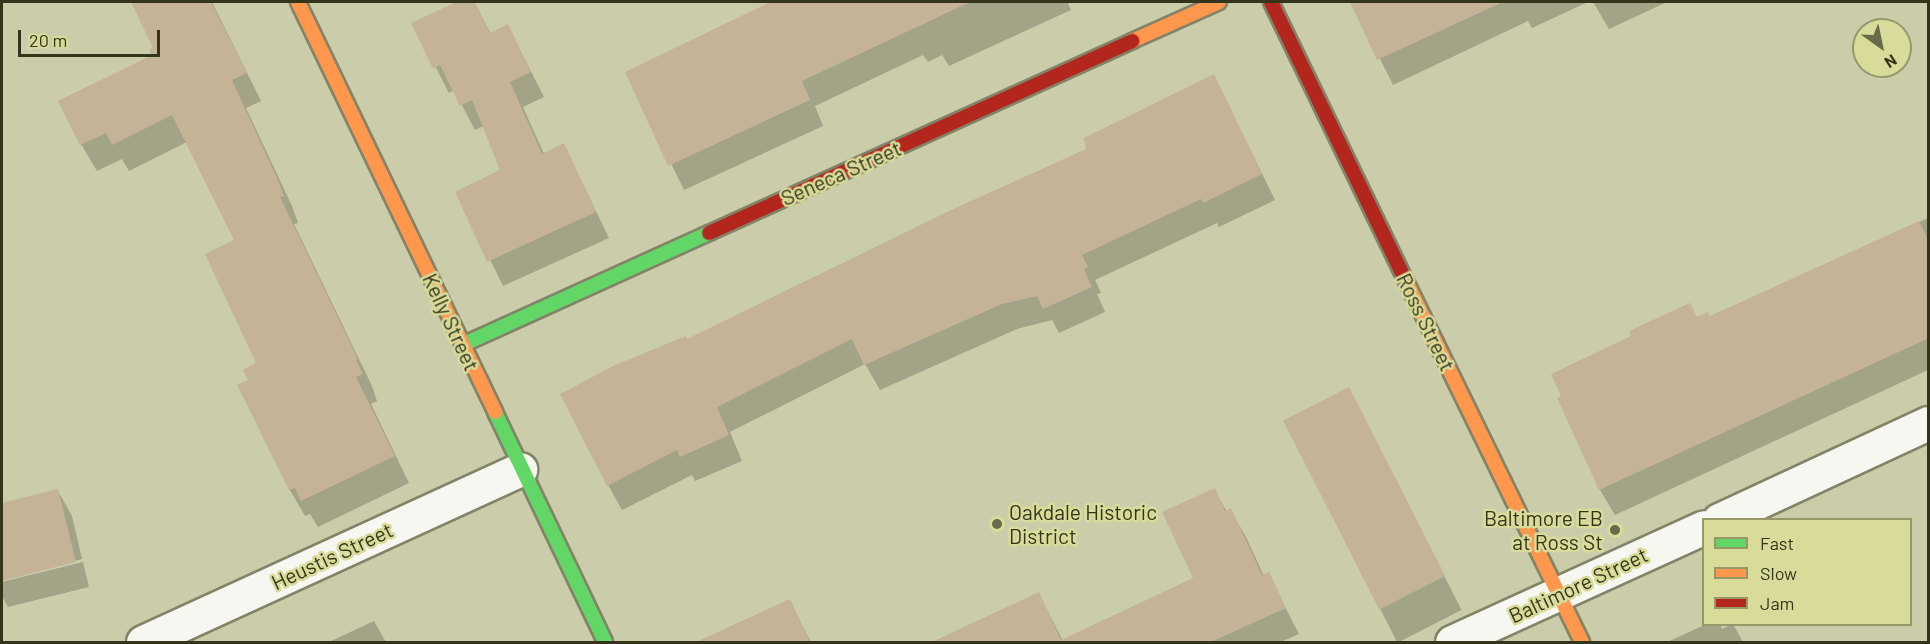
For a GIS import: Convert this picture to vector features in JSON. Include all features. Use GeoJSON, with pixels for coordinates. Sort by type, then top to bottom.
{"type":"FeatureCollection","features":[{"type":"Feature","properties":{"kind":"street","name":"Kelly Street"},"geometry":{"type":"LineString","coordinates":[[298,2],[520,469],[605,642]]}},
{"type":"Feature","properties":{"kind":"street","name":"Seneca Street"},"geometry":{"type":"LineString","coordinates":[[462,345],[1220,2]]}},
{"type":"Feature","properties":{"kind":"street","name":"Ross Street"},"geometry":{"type":"LineString","coordinates":[[1271,2],[1582,642]]}},
{"type":"Feature","properties":{"kind":"street"},"geometry":{"type":"LineString","coordinates":[[1721,518],[1929,423]]}},
{"type":"Feature","properties":{"kind":"street","name":"Heustis Street"},"geometry":{"type":"LineString","coordinates":[[142,642],[520,469]]}},
{"type":"Feature","properties":{"kind":"street","name":"Baltimore Street"},"geometry":{"type":"LineString","coordinates":[[1452,642],[1702,528]]}},
{"type":"Feature","properties":{"kind":"building"},"geometry":{"type":"Polygon","coordinates":[[[131,2],[211,2],[247,73],[232,80],[277,178],[284,196],[280,197],[358,359],[356,360],[363,374],[356,377],[395,456],[301,501],[295,488],[289,490],[237,385],[248,380],[243,370],[256,363],[205,254],[234,240],[172,115],[112,145],[106,133],[80,145],[58,101],[152,55],[149,49],[153,48],[131,2]]]}},
{"type":"Feature","properties":{"kind":"building"},"geometry":{"type":"Polygon","coordinates":[[[456,2],[475,2],[490,33],[508,24],[531,72],[510,82],[542,154],[564,143],[596,212],[487,262],[455,192],[500,170],[472,100],[460,106],[440,65],[433,69],[411,23],[456,2]]]}},
{"type":"Feature","properties":{"kind":"building"},"geometry":{"type":"Polygon","coordinates":[[[770,2],[970,2],[802,81],[810,100],[668,166],[625,72],[770,2]]]}},
{"type":"Feature","properties":{"kind":"building"},"geometry":{"type":"Polygon","coordinates":[[[1350,2],[1503,2],[1377,60],[1350,2]]]}},
{"type":"Feature","properties":{"kind":"building"},"geometry":{"type":"Polygon","coordinates":[[[1214,74],[1262,174],[1203,203],[1201,199],[1082,255],[1088,267],[1084,269],[1092,287],[1043,309],[1037,296],[1002,304],[864,365],[852,339],[717,407],[729,435],[680,457],[677,450],[607,486],[560,394],[613,366],[686,336],[687,339],[949,211],[1086,149],[1084,138],[1214,74]]]}},
{"type":"Feature","properties":{"kind":"building"},"geometry":{"type":"Polygon","coordinates":[[[1919,221],[1929,242],[1929,338],[1599,490],[1557,398],[1561,396],[1551,374],[1631,336],[1629,331],[1690,303],[1697,317],[1708,312],[1710,316],[1919,221]]]}},
{"type":"Feature","properties":{"kind":"building"},"geometry":{"type":"Polygon","coordinates":[[[1349,387],[1445,576],[1379,609],[1283,421],[1349,387]]]}},
{"type":"Feature","properties":{"kind":"building"},"geometry":{"type":"Polygon","coordinates":[[[1215,488],[1225,511],[1231,508],[1262,575],[1269,572],[1286,608],[1211,642],[932,642],[1039,592],[1061,640],[1193,578],[1162,512],[1215,488]]]}},
{"type":"Feature","properties":{"kind":"building"},"geometry":{"type":"Polygon","coordinates":[[[58,489],[76,562],[2,581],[2,503],[58,489]]]}},
{"type":"Feature","properties":{"kind":"building"},"geometry":{"type":"Polygon","coordinates":[[[790,599],[810,642],[696,642],[790,599]]]}},
{"type":"Feature","properties":{"kind":"traffic: fast"},"geometry":{"type":"LineString","coordinates":[[462,345],[709,233]]}},
{"type":"Feature","properties":{"kind":"traffic: fast"},"geometry":{"type":"LineString","coordinates":[[495,412],[605,642]]}},
{"type":"Feature","properties":{"kind":"traffic: slow"},"geometry":{"type":"LineString","coordinates":[[298,2],[495,412]]}},
{"type":"Feature","properties":{"kind":"traffic: slow"},"geometry":{"type":"LineString","coordinates":[[1132,41],[1219,2]]}},
{"type":"Feature","properties":{"kind":"traffic: slow"},"geometry":{"type":"LineString","coordinates":[[1406,281],[1582,642]]}},
{"type":"Feature","properties":{"kind":"traffic: jam"},"geometry":{"type":"LineString","coordinates":[[1271,2],[1406,281]]}},
{"type":"Feature","properties":{"kind":"traffic: jam"},"geometry":{"type":"LineString","coordinates":[[709,233],[1132,41]]}},
{"type":"Feature","properties":{"kind":"place","name":"Oakdale Historic District"},"geometry":{"type":"Point","coordinates":[997,524]}},
{"type":"Feature","properties":{"kind":"place","name":"Baltimore EB at Ross St"},"geometry":{"type":"Point","coordinates":[1615,530]}}]}
